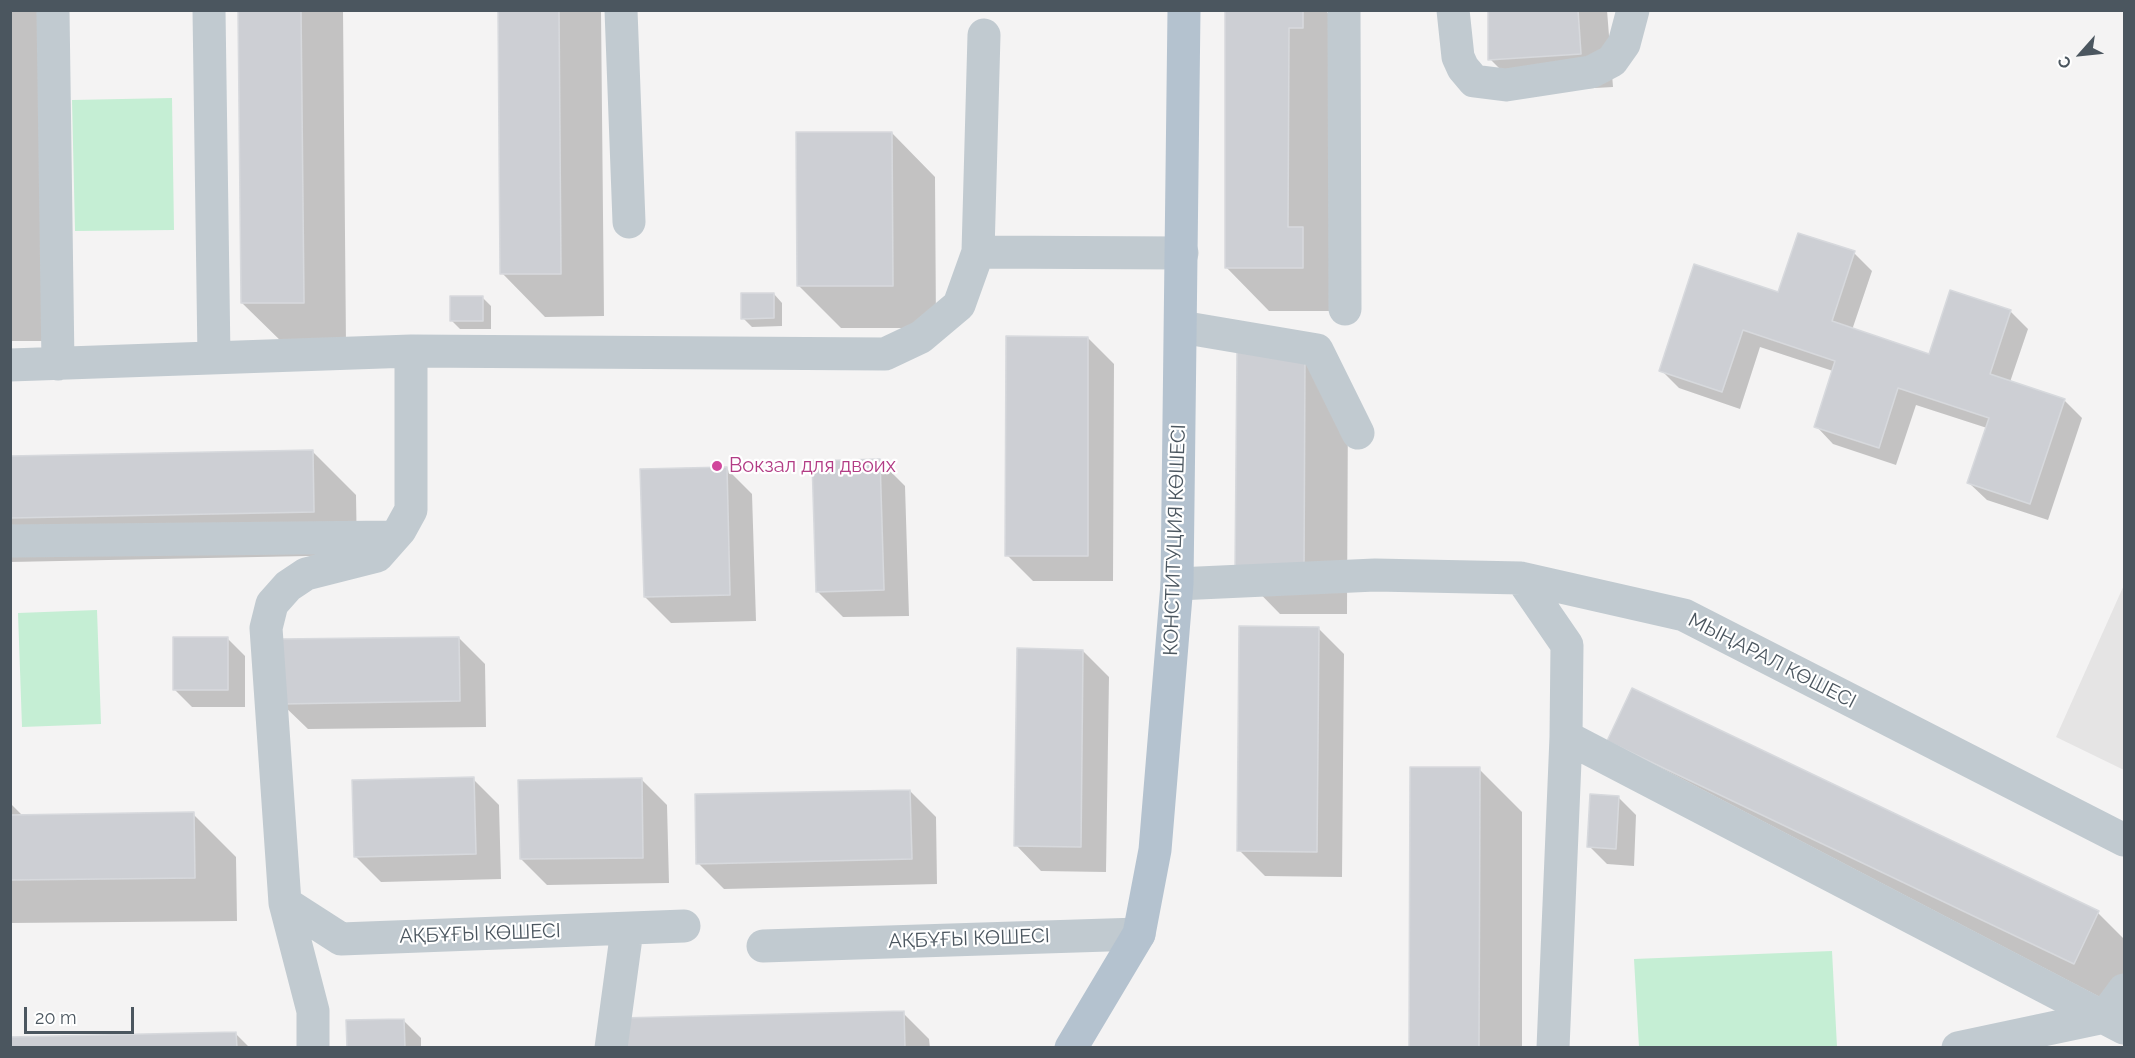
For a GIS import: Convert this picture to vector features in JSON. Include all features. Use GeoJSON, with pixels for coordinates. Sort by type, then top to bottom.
{"type":"FeatureCollection","features":[{"type":"Feature","properties":{"kind":"main road","name":"КОНСТИТУЦИЯ КӨШЕСІ"},"geometry":{"type":"LineString","coordinates":[[1071,1047],[1139,934],[1155,850],[1176,584],[1184,10]]}},
{"type":"Feature","properties":{"kind":"street"},"geometry":{"type":"LineString","coordinates":[[53,10],[58,364]]}},
{"type":"Feature","properties":{"kind":"street"},"geometry":{"type":"LineString","coordinates":[[209,10],[214,358]]}},
{"type":"Feature","properties":{"kind":"street"},"geometry":{"type":"LineString","coordinates":[[621,10],[629,222]]}},
{"type":"Feature","properties":{"kind":"street"},"geometry":{"type":"LineString","coordinates":[[1344,10],[1345,309]]}},
{"type":"Feature","properties":{"kind":"street"},"geometry":{"type":"LineString","coordinates":[[1453,10],[1458,57],[1463,68],[1474,81],[1506,86],[1591,72],[1612,61],[1624,44],[1633,10]]}},
{"type":"Feature","properties":{"kind":"street"},"geometry":{"type":"LineString","coordinates":[[10,365],[411,351],[885,354],[921,337],[959,304],[978,252],[984,34]]}},
{"type":"Feature","properties":{"kind":"street"},"geometry":{"type":"LineString","coordinates":[[978,252],[1182,253]]}},
{"type":"Feature","properties":{"kind":"street"},"geometry":{"type":"LineString","coordinates":[[1181,327],[1317,350],[1358,433]]}},
{"type":"Feature","properties":{"kind":"street"},"geometry":{"type":"LineString","coordinates":[[314,1047],[313,1011],[285,903],[266,628],[272,604],[288,586],[306,574],[377,556],[400,530],[411,510],[411,351]]}},
{"type":"Feature","properties":{"kind":"street"},"geometry":{"type":"LineString","coordinates":[[10,541],[392,537]]}},
{"type":"Feature","properties":{"kind":"street","name":"МЫҢАРАЛ КӨШЕСІ"},"geometry":{"type":"LineString","coordinates":[[1176,584],[1375,574],[1521,578],[1684,615],[2124,840]]}},
{"type":"Feature","properties":{"kind":"street"},"geometry":{"type":"LineString","coordinates":[[1521,578],[1567,645],[1566,737],[1553,1047]]}},
{"type":"Feature","properties":{"kind":"street"},"geometry":{"type":"LineString","coordinates":[[1566,737],[2114,1023]]}},
{"type":"Feature","properties":{"kind":"street","name":"АҚБҰҒЫ КӨШЕСІ"},"geometry":{"type":"LineString","coordinates":[[285,903],[341,939],[627,930],[684,926]]}},
{"type":"Feature","properties":{"kind":"street"},"geometry":{"type":"LineString","coordinates":[[611,1047],[627,930]]}},
{"type":"Feature","properties":{"kind":"street","name":"АҚБҰҒЫ КӨШЕСІ"},"geometry":{"type":"LineString","coordinates":[[763,946],[1139,934]]}},
{"type":"Feature","properties":{"kind":"street"},"geometry":{"type":"LineString","coordinates":[[2114,1023],[2124,990]]}},
{"type":"Feature","properties":{"kind":"street"},"geometry":{"type":"LineString","coordinates":[[1958,1047],[2114,1023]]}},
{"type":"Feature","properties":{"kind":"shaded area"},"geometry":{"type":"Polygon","coordinates":[[[2124,585],[2124,770],[2056,737],[2124,585]]]}},
{"type":"Feature","properties":{"kind":"green space"},"geometry":{"type":"Polygon","coordinates":[[[172,98],[174,230],[75,231],[72,100],[172,98]]]}},
{"type":"Feature","properties":{"kind":"green space"},"geometry":{"type":"Polygon","coordinates":[[[97,610],[101,724],[22,727],[18,613],[97,610]]]}},
{"type":"Feature","properties":{"kind":"green space"},"geometry":{"type":"Polygon","coordinates":[[[1832,951],[1837,1047],[1639,1047],[1634,959],[1832,951]]]}},
{"type":"Feature","properties":{"kind":"building"},"geometry":{"type":"Polygon","coordinates":[[[238,10],[301,10],[304,303],[241,303],[238,10]]]}},
{"type":"Feature","properties":{"kind":"building"},"geometry":{"type":"Polygon","coordinates":[[[498,10],[559,10],[561,274],[500,274],[498,10]]]}},
{"type":"Feature","properties":{"kind":"building"},"geometry":{"type":"Polygon","coordinates":[[[1225,10],[1303,10],[1303,28],[1289,28],[1288,227],[1303,227],[1303,268],[1225,268],[1225,10]]]}},
{"type":"Feature","properties":{"kind":"building"},"geometry":{"type":"Polygon","coordinates":[[[1488,10],[1578,10],[1581,54],[1488,60],[1488,10]]]}},
{"type":"Feature","properties":{"kind":"building"},"geometry":{"type":"Polygon","coordinates":[[[796,132],[892,132],[893,286],[797,286],[796,132]]]}},
{"type":"Feature","properties":{"kind":"building"},"geometry":{"type":"Polygon","coordinates":[[[1798,233],[1855,251],[1832,321],[1929,354],[1950,290],[2011,310],[1990,374],[2065,399],[2030,504],[1967,483],[1989,418],[1898,388],[1879,448],[1814,427],[1835,361],[1743,330],[1722,392],[1659,371],[1694,264],[1778,292],[1798,233]]]}},
{"type":"Feature","properties":{"kind":"building"},"geometry":{"type":"Polygon","coordinates":[[[741,293],[774,293],[774,318],[741,319],[741,293]]]}},
{"type":"Feature","properties":{"kind":"building"},"geometry":{"type":"Polygon","coordinates":[[[450,296],[483,296],[483,321],[450,321],[450,296]]]}},
{"type":"Feature","properties":{"kind":"building"},"geometry":{"type":"Polygon","coordinates":[[[1006,336],[1088,337],[1088,556],[1005,556],[1006,336]]]}},
{"type":"Feature","properties":{"kind":"building"},"geometry":{"type":"Polygon","coordinates":[[[1237,351],[1305,351],[1304,571],[1235,571],[1237,351]]]}},
{"type":"Feature","properties":{"kind":"building"},"geometry":{"type":"Polygon","coordinates":[[[313,450],[314,512],[10,518],[10,456],[313,450]]]}},
{"type":"Feature","properties":{"kind":"building"},"geometry":{"type":"Polygon","coordinates":[[[880,459],[884,590],[816,592],[812,461],[880,459]]]}},
{"type":"Feature","properties":{"kind":"building"},"geometry":{"type":"Polygon","coordinates":[[[727,467],[730,595],[644,597],[640,469],[727,467]]]}},
{"type":"Feature","properties":{"kind":"building"},"geometry":{"type":"Polygon","coordinates":[[[1239,626],[1319,627],[1317,852],[1237,851],[1239,626]]]}},
{"type":"Feature","properties":{"kind":"building"},"geometry":{"type":"Polygon","coordinates":[[[173,637],[228,637],[228,690],[173,690],[173,637]]]}},
{"type":"Feature","properties":{"kind":"building"},"geometry":{"type":"Polygon","coordinates":[[[459,637],[460,701],[280,704],[279,639],[459,637]]]}},
{"type":"Feature","properties":{"kind":"building"},"geometry":{"type":"Polygon","coordinates":[[[1017,648],[1083,650],[1081,847],[1014,846],[1017,648]]]}},
{"type":"Feature","properties":{"kind":"building"},"geometry":{"type":"Polygon","coordinates":[[[1632,688],[2099,911],[2074,964],[1607,741],[1632,688]]]}},
{"type":"Feature","properties":{"kind":"building"},"geometry":{"type":"Polygon","coordinates":[[[1410,767],[1480,767],[1479,1048],[1409,1048],[1410,767]]]}},
{"type":"Feature","properties":{"kind":"building"},"geometry":{"type":"Polygon","coordinates":[[[474,777],[476,854],[354,857],[352,780],[474,777]]]}},
{"type":"Feature","properties":{"kind":"building"},"geometry":{"type":"Polygon","coordinates":[[[642,778],[643,858],[520,859],[518,780],[642,778]]]}},
{"type":"Feature","properties":{"kind":"building"},"geometry":{"type":"Polygon","coordinates":[[[910,790],[912,859],[696,864],[695,794],[910,790]]]}},
{"type":"Feature","properties":{"kind":"building"},"geometry":{"type":"Polygon","coordinates":[[[1590,794],[1619,796],[1616,849],[1587,847],[1590,794]]]}},
{"type":"Feature","properties":{"kind":"building"},"geometry":{"type":"Polygon","coordinates":[[[194,812],[195,878],[10,880],[10,815],[194,812]]]}},
{"type":"Feature","properties":{"kind":"building"},"geometry":{"type":"Polygon","coordinates":[[[904,1011],[905,1048],[621,1048],[620,1018],[904,1011]]]}},
{"type":"Feature","properties":{"kind":"building"},"geometry":{"type":"Polygon","coordinates":[[[404,1019],[405,1048],[347,1048],[346,1020],[404,1019]]]}},
{"type":"Feature","properties":{"kind":"building"},"geometry":{"type":"Polygon","coordinates":[[[236,1032],[237,1048],[10,1048],[10,1037],[236,1032]]]}},
{"type":"Feature","properties":{"kind":"place","name":"Вокзал для двоих"},"geometry":{"type":"Point","coordinates":[717,466]}}]}
